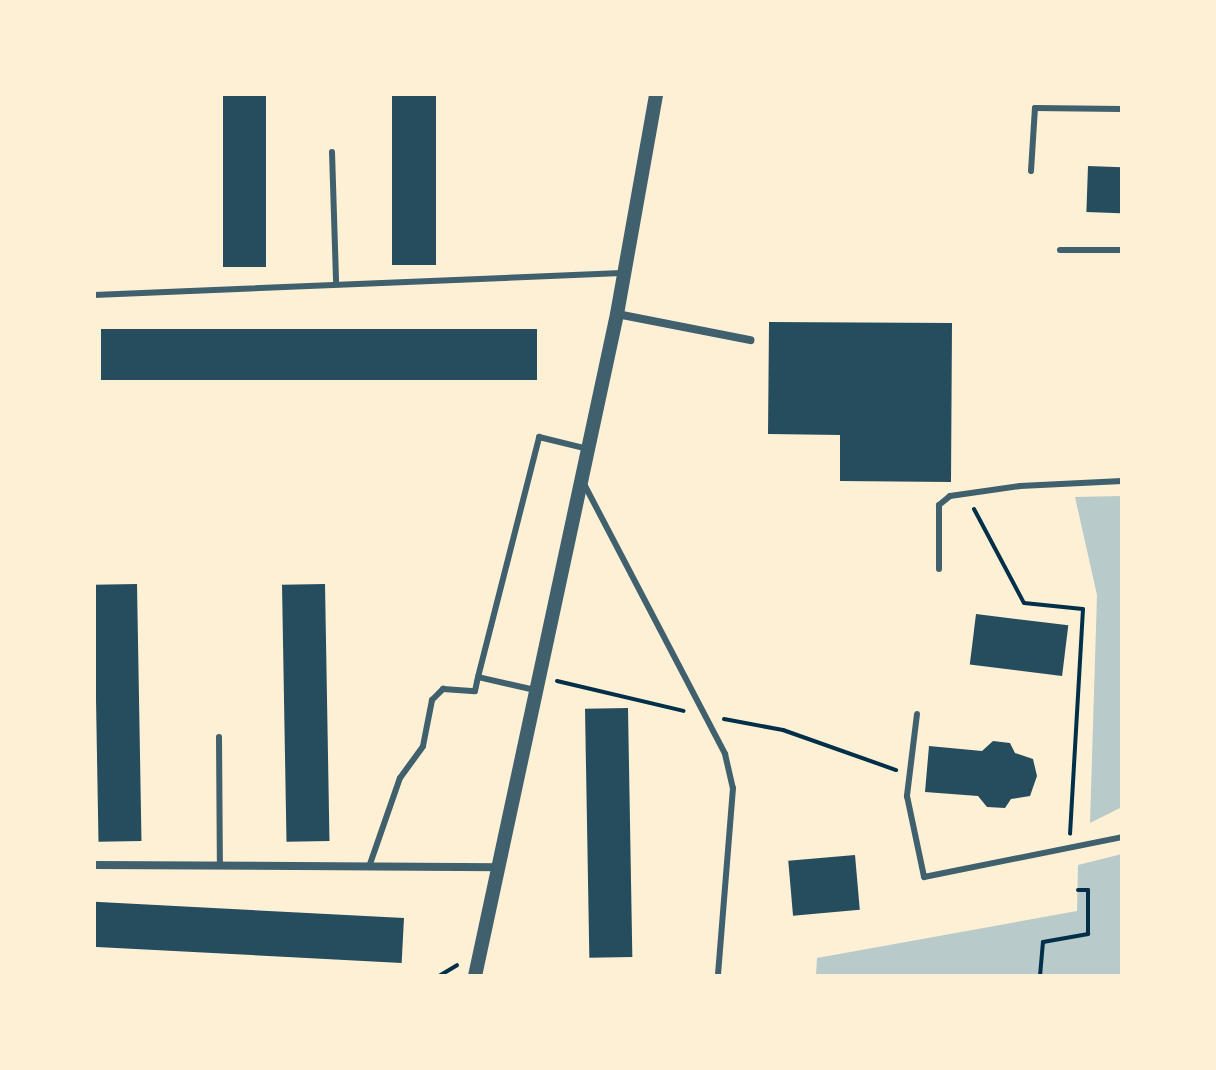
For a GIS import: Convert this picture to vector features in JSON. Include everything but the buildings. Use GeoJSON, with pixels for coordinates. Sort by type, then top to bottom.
{"type":"FeatureCollection","features":[{"type":"Feature","properties":{"kind":"street"},"geometry":{"type":"LineString","coordinates":[[475,976],[501,867],[617,314],[656,94]]}},
{"type":"Feature","properties":{"kind":"street"},"geometry":{"type":"LineString","coordinates":[[617,314],[750,340]]}},
{"type":"Feature","properties":{"kind":"street"},"geometry":{"type":"LineString","coordinates":[[94,865],[501,867]]}},
{"type":"Feature","properties":{"kind":"lane"},"geometry":{"type":"LineString","coordinates":[[1031,171],[1035,108],[1122,109]]}},
{"type":"Feature","properties":{"kind":"lane"},"geometry":{"type":"LineString","coordinates":[[332,152],[336,281]]}},
{"type":"Feature","properties":{"kind":"lane"},"geometry":{"type":"LineString","coordinates":[[1060,250],[1122,250]]}},
{"type":"Feature","properties":{"kind":"lane"},"geometry":{"type":"LineString","coordinates":[[94,295],[336,281],[624,273]]}},
{"type":"Feature","properties":{"kind":"lane"},"geometry":{"type":"LineString","coordinates":[[370,864],[400,778],[423,746],[432,700],[443,689],[475,691],[539,437],[588,449]]}},
{"type":"Feature","properties":{"kind":"lane"},"geometry":{"type":"LineString","coordinates":[[581,479],[725,754],[733,788],[718,974]]}},
{"type":"Feature","properties":{"kind":"lane"},"geometry":{"type":"LineString","coordinates":[[939,569],[939,505],[966,492],[1122,481]]}},
{"type":"Feature","properties":{"kind":"lane"},"geometry":{"type":"LineString","coordinates":[[478,677],[537,691]]}},
{"type":"Feature","properties":{"kind":"lane"},"geometry":{"type":"LineString","coordinates":[[917,714],[907,796],[924,877],[1122,837]]}},
{"type":"Feature","properties":{"kind":"lane"},"geometry":{"type":"LineString","coordinates":[[219,737],[220,866]]}},
{"type":"Feature","properties":{"kind":"path"},"geometry":{"type":"LineString","coordinates":[[966,492],[1024,603],[1083,609],[1069,847]]}},
{"type":"Feature","properties":{"kind":"path"},"geometry":{"type":"LineString","coordinates":[[1040,976],[1043,942],[1088,934],[1088,890],[1078,890]]}},
{"type":"Feature","properties":{"kind":"shaded area"},"geometry":{"type":"Polygon","coordinates":[[[1122,496],[1122,807],[1090,823],[1097,595],[1075,497],[1122,496]]]}},
{"type":"Feature","properties":{"kind":"shaded area"},"geometry":{"type":"Polygon","coordinates":[[[1122,854],[1122,976],[816,976],[817,958],[1077,911],[1078,865],[1122,854]]]}}]}
